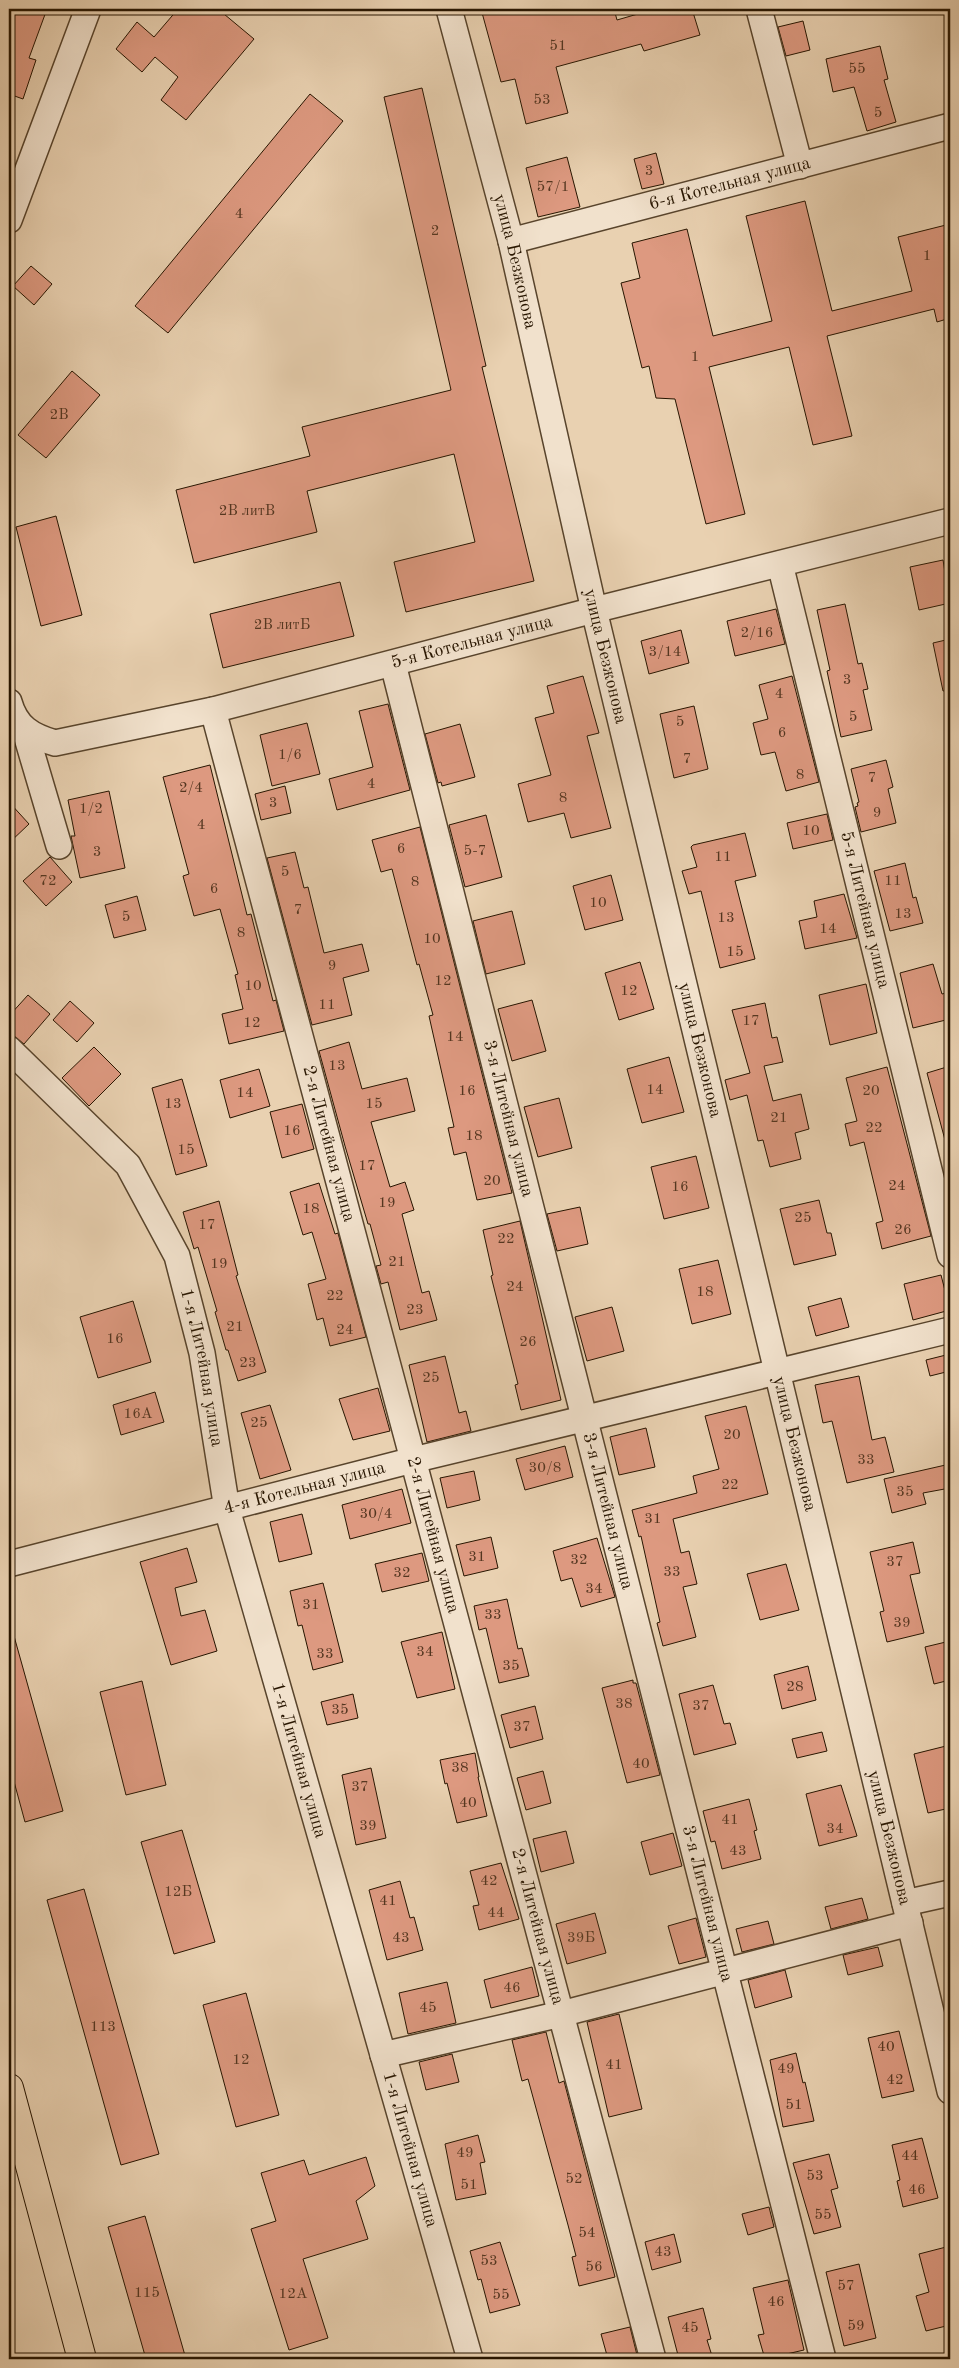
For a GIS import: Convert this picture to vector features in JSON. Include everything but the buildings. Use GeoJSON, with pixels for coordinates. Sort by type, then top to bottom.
{"type":"FeatureCollection","features":[{"type":"Feature","properties":{"kind":"main road"},"geometry":{"type":"LineString","coordinates":[[9,2088],[82,2359]]}},
{"type":"Feature","properties":{"kind":"street"},"geometry":{"type":"LineString","coordinates":[[9,220],[88,9]]}},
{"type":"Feature","properties":{"kind":"street","name":"улица Безжонова"},"geometry":{"type":"LineString","coordinates":[[449,9],[511,241],[594,610],[950,2091]]}},
{"type":"Feature","properties":{"kind":"street"},"geometry":{"type":"LineString","coordinates":[[760,9],[800,166]]}},
{"type":"Feature","properties":{"kind":"street","name":"6-я Котельная улица"},"geometry":{"type":"LineString","coordinates":[[511,241],[950,126]]}},
{"type":"Feature","properties":{"kind":"street","name":"5-я Котельная улица"},"geometry":{"type":"LineString","coordinates":[[25,730],[39,738],[55,742],[213,710],[594,610],[949,525]]}},
{"type":"Feature","properties":{"kind":"street","name":"5-я Литейная улица"},"geometry":{"type":"LineString","coordinates":[[780,564],[950,1255]]}},
{"type":"Feature","properties":{"kind":"street","name":"3-я Литейная улица"},"geometry":{"type":"LineString","coordinates":[[393,664],[823,2359]]}},
{"type":"Feature","properties":{"kind":"street"},"geometry":{"type":"LineString","coordinates":[[9,702],[12,716],[25,730],[59,846]]}},
{"type":"Feature","properties":{"kind":"street","name":"2-я Литейная улица"},"geometry":{"type":"LineString","coordinates":[[213,710],[654,2359]]}},
{"type":"Feature","properties":{"kind":"street","name":"1-я Литейная улица"},"geometry":{"type":"LineString","coordinates":[[9,1049],[128,1165],[177,1256],[202,1353],[227,1509],[470,2359]]}},
{"type":"Feature","properties":{"kind":"street","name":"4-я Котельная улица"},"geometry":{"type":"LineString","coordinates":[[9,1564],[413,1460],[950,1330]]}},
{"type":"Feature","properties":{"kind":"street"},"geometry":{"type":"LineString","coordinates":[[383,2055],[561,2014],[725,1971],[907,1913],[950,1892]]}}]}
